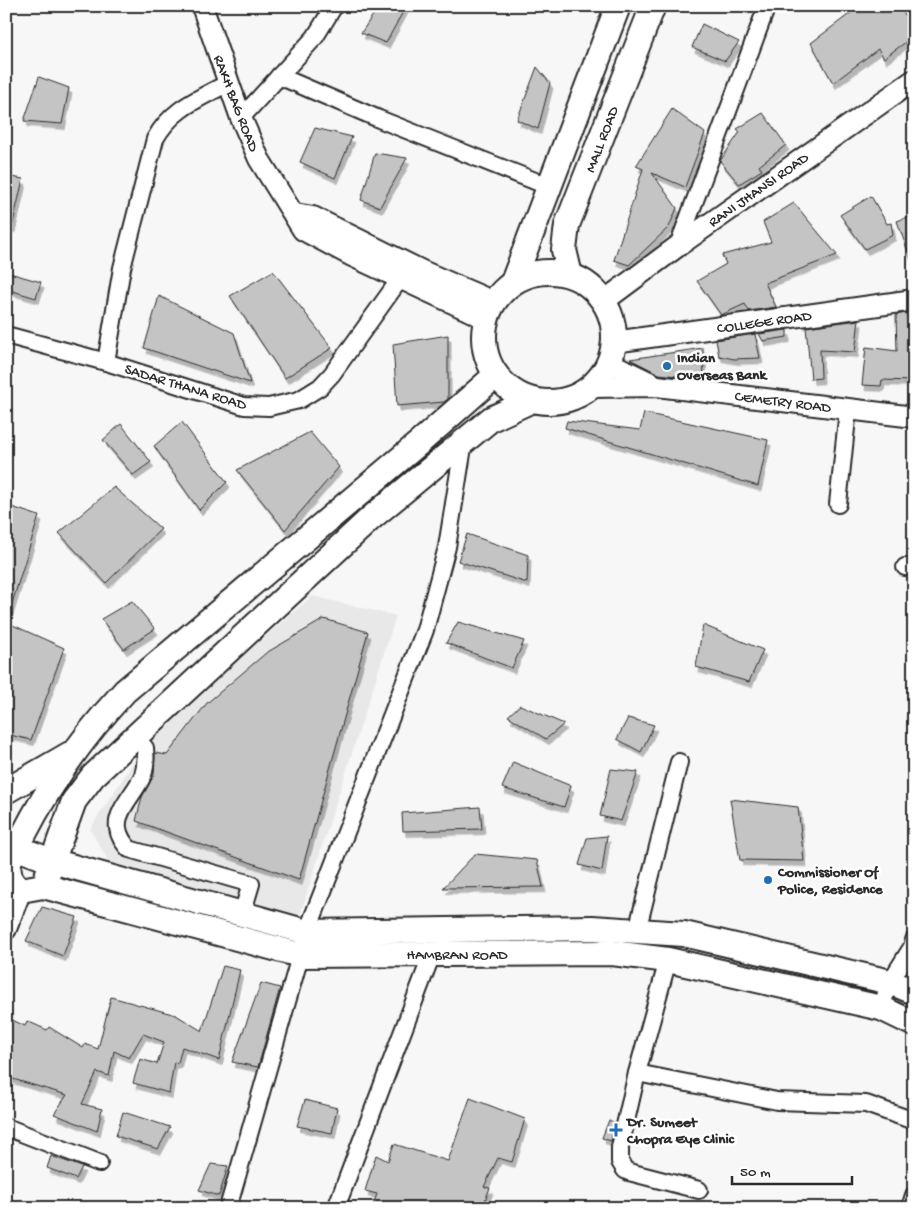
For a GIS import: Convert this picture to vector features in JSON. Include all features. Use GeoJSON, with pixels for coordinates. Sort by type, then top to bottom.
{"type":"FeatureCollection","features":[{"type":"Feature","properties":{"kind":"main road","name":"MALL ROAD"},"geometry":{"type":"LineString","coordinates":[[513,282],[618,6]]}},
{"type":"Feature","properties":{"kind":"main road","name":"MALL ROAD"},"geometry":{"type":"LineString","coordinates":[[570,275],[564,250],[567,226],[653,6]]}},
{"type":"Feature","properties":{"kind":"main road"},"geometry":{"type":"LineString","coordinates":[[550,272],[570,275],[589,285],[604,301],[612,320],[612,352],[592,387],[574,398],[560,401],[532,400],[512,391],[496,375],[486,355],[483,333],[490,310],[513,282],[531,274],[550,272]]}},
{"type":"Feature","properties":{"kind":"main road"},"geometry":{"type":"LineString","coordinates":[[496,375],[419,443],[125,691],[106,711],[11,846],[10,858],[20,880],[52,861],[74,801],[93,776],[371,518],[490,419],[532,400]]}},
{"type":"Feature","properties":{"kind":"main road"},"geometry":{"type":"LineString","coordinates":[[6,791],[80,748]]}},
{"type":"Feature","properties":{"kind":"main road","name":"HAMBRAN ROAD"},"geometry":{"type":"LineString","coordinates":[[11,846],[52,861],[307,932],[592,928],[684,934],[890,982],[914,992]]}},
{"type":"Feature","properties":{"kind":"main road","name":"HAMBRAN ROAD"},"geometry":{"type":"LineString","coordinates":[[20,880],[300,955],[612,953],[668,960],[882,1008],[913,1022]]}},
{"type":"Feature","properties":{"kind":"street","name":"RAKH BAG ROAD"},"geometry":{"type":"LineString","coordinates":[[202,6],[240,118],[271,180],[295,214],[299,226],[308,233],[400,279],[490,310]]}},
{"type":"Feature","properties":{"kind":"street"},"geometry":{"type":"LineString","coordinates":[[240,118],[315,37],[334,6]]}},
{"type":"Feature","properties":{"kind":"street"},"geometry":{"type":"LineString","coordinates":[[678,246],[767,6]]}},
{"type":"Feature","properties":{"kind":"street"},"geometry":{"type":"LineString","coordinates":[[279,76],[379,119],[550,187]]}},
{"type":"Feature","properties":{"kind":"street","name":"RANI JHANSI ROAD"},"geometry":{"type":"LineString","coordinates":[[604,301],[678,246],[914,80]]}},
{"type":"Feature","properties":{"kind":"street"},"geometry":{"type":"LineString","coordinates":[[106,362],[122,268],[155,139],[164,123],[176,111],[228,82]]}},
{"type":"Feature","properties":{"kind":"street"},"geometry":{"type":"LineString","coordinates":[[295,214],[313,217],[422,271],[490,310]]}},
{"type":"Feature","properties":{"kind":"street","name":"SADAR THANA ROAD"},"geometry":{"type":"LineString","coordinates":[[6,335],[106,362],[244,406],[269,407],[299,400],[320,387],[332,374],[400,279]]}},
{"type":"Feature","properties":{"kind":"street","name":"COLLEGE ROAD"},"geometry":{"type":"LineString","coordinates":[[612,352],[914,300]]}},
{"type":"Feature","properties":{"kind":"street"},"geometry":{"type":"LineString","coordinates":[[612,352],[657,386]]}},
{"type":"Feature","properties":{"kind":"street","name":"CEMETRY ROAD"},"geometry":{"type":"LineString","coordinates":[[592,387],[657,386],[914,417]]}},
{"type":"Feature","properties":{"kind":"street"},"geometry":{"type":"LineString","coordinates":[[838,504],[848,409]]}},
{"type":"Feature","properties":{"kind":"street"},"geometry":{"type":"LineString","coordinates":[[228,1208],[307,932],[425,630],[447,547],[464,441]]}},
{"type":"Feature","properties":{"kind":"street"},"geometry":{"type":"LineString","coordinates":[[135,737],[145,748],[146,764],[143,776],[122,812],[117,826],[120,837],[129,849],[251,884],[242,914]]}},
{"type":"Feature","properties":{"kind":"street"},"geometry":{"type":"LineString","coordinates":[[637,931],[679,762]]}},
{"type":"Feature","properties":{"kind":"street"},"geometry":{"type":"LineString","coordinates":[[6,929],[20,880]]}},
{"type":"Feature","properties":{"kind":"street"},"geometry":{"type":"LineString","coordinates":[[882,1008],[890,982],[913,948]]}},
{"type":"Feature","properties":{"kind":"street"},"geometry":{"type":"LineString","coordinates":[[336,1208],[432,954]]}},
{"type":"Feature","properties":{"kind":"street"},"geometry":{"type":"LineString","coordinates":[[668,960],[637,1073],[620,1147],[620,1162],[624,1170],[629,1172],[699,1190]]}},
{"type":"Feature","properties":{"kind":"street"},"geometry":{"type":"LineString","coordinates":[[637,1073],[777,1102],[866,1104],[914,1121]]}},
{"type":"Feature","properties":{"kind":"street"},"geometry":{"type":"LineString","coordinates":[[6,1127],[99,1163]]}},
{"type":"Feature","properties":{"kind":"street"},"geometry":{"type":"LineString","coordinates":[[910,1208],[914,1195]]}},
{"type":"Feature","properties":{"kind":"shaded area"},"geometry":{"type":"Polygon","coordinates":[[[312,596],[396,616],[299,918],[114,871],[90,829],[151,735],[312,596]]]}},
{"type":"Feature","properties":{"kind":"building"},"geometry":{"type":"Polygon","coordinates":[[[379,6],[406,6],[386,43],[361,33],[379,6]]]}},
{"type":"Feature","properties":{"kind":"building"},"geometry":{"type":"Polygon","coordinates":[[[860,6],[897,6],[914,25],[914,36],[884,58],[878,49],[833,83],[811,43],[860,6]]]}},
{"type":"Feature","properties":{"kind":"building"},"geometry":{"type":"Polygon","coordinates":[[[702,24],[739,42],[725,61],[692,47],[702,24]]]}},
{"type":"Feature","properties":{"kind":"building"},"geometry":{"type":"Polygon","coordinates":[[[537,67],[550,83],[538,129],[517,120],[537,67]]]}},
{"type":"Feature","properties":{"kind":"building"},"geometry":{"type":"Polygon","coordinates":[[[39,77],[69,88],[62,124],[24,121],[39,77]]]}},
{"type":"Feature","properties":{"kind":"building"},"geometry":{"type":"Polygon","coordinates":[[[672,109],[705,133],[685,187],[652,173],[677,208],[669,227],[629,265],[614,260],[643,169],[636,166],[672,109]]]}},
{"type":"Feature","properties":{"kind":"building"},"geometry":{"type":"Polygon","coordinates":[[[763,113],[786,145],[759,166],[762,170],[739,184],[720,161],[740,132],[737,129],[763,113]]]}},
{"type":"Feature","properties":{"kind":"building"},"geometry":{"type":"Polygon","coordinates":[[[315,128],[352,137],[335,178],[300,162],[315,128]]]}},
{"type":"Feature","properties":{"kind":"building"},"geometry":{"type":"Polygon","coordinates":[[[375,153],[407,158],[380,207],[361,200],[375,153]]]}},
{"type":"Feature","properties":{"kind":"building"},"geometry":{"type":"Polygon","coordinates":[[[6,176],[23,179],[12,227],[6,227],[6,176]]]}},
{"type":"Feature","properties":{"kind":"building"},"geometry":{"type":"Polygon","coordinates":[[[871,196],[887,224],[891,223],[893,235],[865,249],[840,215],[871,196]]]}},
{"type":"Feature","properties":{"kind":"building"},"geometry":{"type":"Polygon","coordinates":[[[794,203],[837,255],[765,283],[776,307],[749,311],[745,304],[721,315],[697,281],[726,264],[722,255],[771,242],[763,222],[794,203]]]}},
{"type":"Feature","properties":{"kind":"building"},"geometry":{"type":"Polygon","coordinates":[[[914,215],[914,262],[912,263],[897,221],[914,215]]]}},
{"type":"Feature","properties":{"kind":"building"},"geometry":{"type":"Polygon","coordinates":[[[273,271],[332,348],[285,378],[230,296],[273,271]]]}},
{"type":"Feature","properties":{"kind":"building"},"geometry":{"type":"Polygon","coordinates":[[[6,272],[41,282],[36,298],[6,289],[6,272]]]}},
{"type":"Feature","properties":{"kind":"building"},"geometry":{"type":"Polygon","coordinates":[[[159,296],[234,333],[250,383],[144,348],[159,296]]]}},
{"type":"Feature","properties":{"kind":"building"},"geometry":{"type":"Polygon","coordinates":[[[906,313],[913,349],[912,381],[882,380],[881,386],[862,385],[866,347],[897,351],[896,315],[906,313]]]}},
{"type":"Feature","properties":{"kind":"building"},"geometry":{"type":"Polygon","coordinates":[[[859,320],[855,352],[820,350],[821,378],[811,379],[806,327],[859,320]]]}},
{"type":"Feature","properties":{"kind":"building"},"geometry":{"type":"Polygon","coordinates":[[[787,330],[787,337],[763,341],[759,334],[787,330]]]}},
{"type":"Feature","properties":{"kind":"building"},"geometry":{"type":"Polygon","coordinates":[[[755,334],[760,358],[734,359],[719,356],[716,340],[755,334]]]}},
{"type":"Feature","properties":{"kind":"building"},"geometry":{"type":"Polygon","coordinates":[[[448,335],[448,399],[444,402],[397,406],[393,344],[448,335]]]}},
{"type":"Feature","properties":{"kind":"building","name":"Indian Overseas Bank"},"geometry":{"type":"Polygon","coordinates":[[[703,348],[704,379],[659,374],[630,359],[703,348]]]}},
{"type":"Feature","properties":{"kind":"building"},"geometry":{"type":"Polygon","coordinates":[[[644,413],[768,440],[758,486],[565,428],[567,421],[640,430],[644,413]]]}},
{"type":"Feature","properties":{"kind":"building"},"geometry":{"type":"Polygon","coordinates":[[[182,422],[227,482],[199,510],[154,446],[182,422]]]}},
{"type":"Feature","properties":{"kind":"building"},"geometry":{"type":"Polygon","coordinates":[[[121,424],[151,462],[133,475],[103,440],[121,424]]]}},
{"type":"Feature","properties":{"kind":"building"},"geometry":{"type":"Polygon","coordinates":[[[310,432],[339,467],[285,530],[237,470],[310,432]]]}},
{"type":"Feature","properties":{"kind":"building"},"geometry":{"type":"Polygon","coordinates":[[[114,487],[161,529],[106,583],[59,533],[114,487]]]}},
{"type":"Feature","properties":{"kind":"building"},"geometry":{"type":"Polygon","coordinates":[[[6,505],[39,516],[9,613],[6,613],[6,505]]]}},
{"type":"Feature","properties":{"kind":"building"},"geometry":{"type":"Polygon","coordinates":[[[467,534],[528,555],[527,583],[458,561],[467,534]]]}},
{"type":"Feature","properties":{"kind":"building"},"geometry":{"type":"Polygon","coordinates":[[[132,601],[155,629],[124,649],[101,619],[132,601]]]}},
{"type":"Feature","properties":{"kind":"building"},"geometry":{"type":"Polygon","coordinates":[[[324,619],[368,632],[299,880],[136,821],[142,797],[154,775],[155,753],[167,755],[207,703],[266,653],[324,619]]]}},
{"type":"Feature","properties":{"kind":"building"},"geometry":{"type":"Polygon","coordinates":[[[6,622],[64,648],[31,740],[6,734],[6,622]]]}},
{"type":"Feature","properties":{"kind":"building"},"geometry":{"type":"Polygon","coordinates":[[[458,622],[524,641],[512,668],[446,643],[458,622]]]}},
{"type":"Feature","properties":{"kind":"building"},"geometry":{"type":"Polygon","coordinates":[[[703,625],[763,650],[749,682],[696,667],[703,625]]]}},
{"type":"Feature","properties":{"kind":"building"},"geometry":{"type":"Polygon","coordinates":[[[520,705],[564,724],[546,739],[508,716],[520,705]]]}},
{"type":"Feature","properties":{"kind":"building"},"geometry":{"type":"Polygon","coordinates":[[[628,718],[654,725],[641,752],[617,739],[628,718]]]}},
{"type":"Feature","properties":{"kind":"building"},"geometry":{"type":"Polygon","coordinates":[[[513,762],[571,786],[564,807],[502,788],[513,762]]]}},
{"type":"Feature","properties":{"kind":"building"},"geometry":{"type":"Polygon","coordinates":[[[611,769],[638,772],[621,821],[600,816],[611,769]]]}},
{"type":"Feature","properties":{"kind":"building"},"geometry":{"type":"Polygon","coordinates":[[[730,799],[798,807],[804,861],[740,860],[730,799]]]}},
{"type":"Feature","properties":{"kind":"building"},"geometry":{"type":"Polygon","coordinates":[[[480,807],[482,829],[403,831],[402,813],[480,807]]]}},
{"type":"Feature","properties":{"kind":"building"},"geometry":{"type":"Polygon","coordinates":[[[607,836],[602,871],[579,865],[587,838],[607,836]]]}},
{"type":"Feature","properties":{"kind":"building"},"geometry":{"type":"Polygon","coordinates":[[[475,854],[537,860],[543,887],[443,888],[475,854]]]}},
{"type":"Feature","properties":{"kind":"building"},"geometry":{"type":"Polygon","coordinates":[[[42,907],[77,917],[63,956],[26,941],[42,907]]]}},
{"type":"Feature","properties":{"kind":"building"},"geometry":{"type":"Polygon","coordinates":[[[223,966],[240,970],[219,1060],[182,1047],[178,1063],[174,1062],[169,1093],[133,1083],[140,1059],[157,1064],[164,1042],[143,1034],[129,1058],[114,1051],[109,1076],[97,1072],[82,1104],[102,1109],[97,1131],[54,1114],[67,1095],[6,1077],[6,1017],[25,1026],[27,1021],[47,1030],[49,1027],[83,1048],[85,1044],[98,1049],[111,997],[176,1015],[202,1031],[223,966]]]}},
{"type":"Feature","properties":{"kind":"building"},"geometry":{"type":"Polygon","coordinates":[[[261,983],[280,988],[258,1067],[232,1062],[261,983]]]}},
{"type":"Feature","properties":{"kind":"building"},"geometry":{"type":"Polygon","coordinates":[[[470,1098],[525,1119],[512,1162],[498,1158],[484,1187],[490,1188],[482,1208],[372,1208],[377,1194],[365,1191],[376,1155],[388,1161],[394,1144],[448,1161],[470,1098]]]}},
{"type":"Feature","properties":{"kind":"building"},"geometry":{"type":"Polygon","coordinates":[[[305,1100],[337,1108],[332,1133],[297,1126],[305,1100]]]}},
{"type":"Feature","properties":{"kind":"building"},"geometry":{"type":"Polygon","coordinates":[[[123,1112],[170,1127],[158,1149],[116,1136],[123,1112]]]}},
{"type":"Feature","properties":{"kind":"building"},"geometry":{"type":"Polygon","coordinates":[[[609,1120],[615,1123],[611,1141],[602,1138],[609,1120]]]}},
{"type":"Feature","properties":{"kind":"building"},"geometry":{"type":"Polygon","coordinates":[[[51,1156],[82,1167],[76,1179],[47,1168],[51,1156]]]}},
{"type":"Feature","properties":{"kind":"building"},"geometry":{"type":"Polygon","coordinates":[[[211,1164],[228,1166],[219,1196],[199,1190],[211,1164]]]}},
{"type":"Feature","properties":{"kind":"place","name":"Indian Overseas Bank"},"geometry":{"type":"Point","coordinates":[667,366]}},
{"type":"Feature","properties":{"kind":"place","name":"Commissioner Of Police, Residence"},"geometry":{"type":"Point","coordinates":[768,880]}},
{"type":"Feature","properties":{"kind":"place","name":"Dr. Sumeet Chopra Eye Clinic"},"geometry":{"type":"Point","coordinates":[616,1130]}}]}
